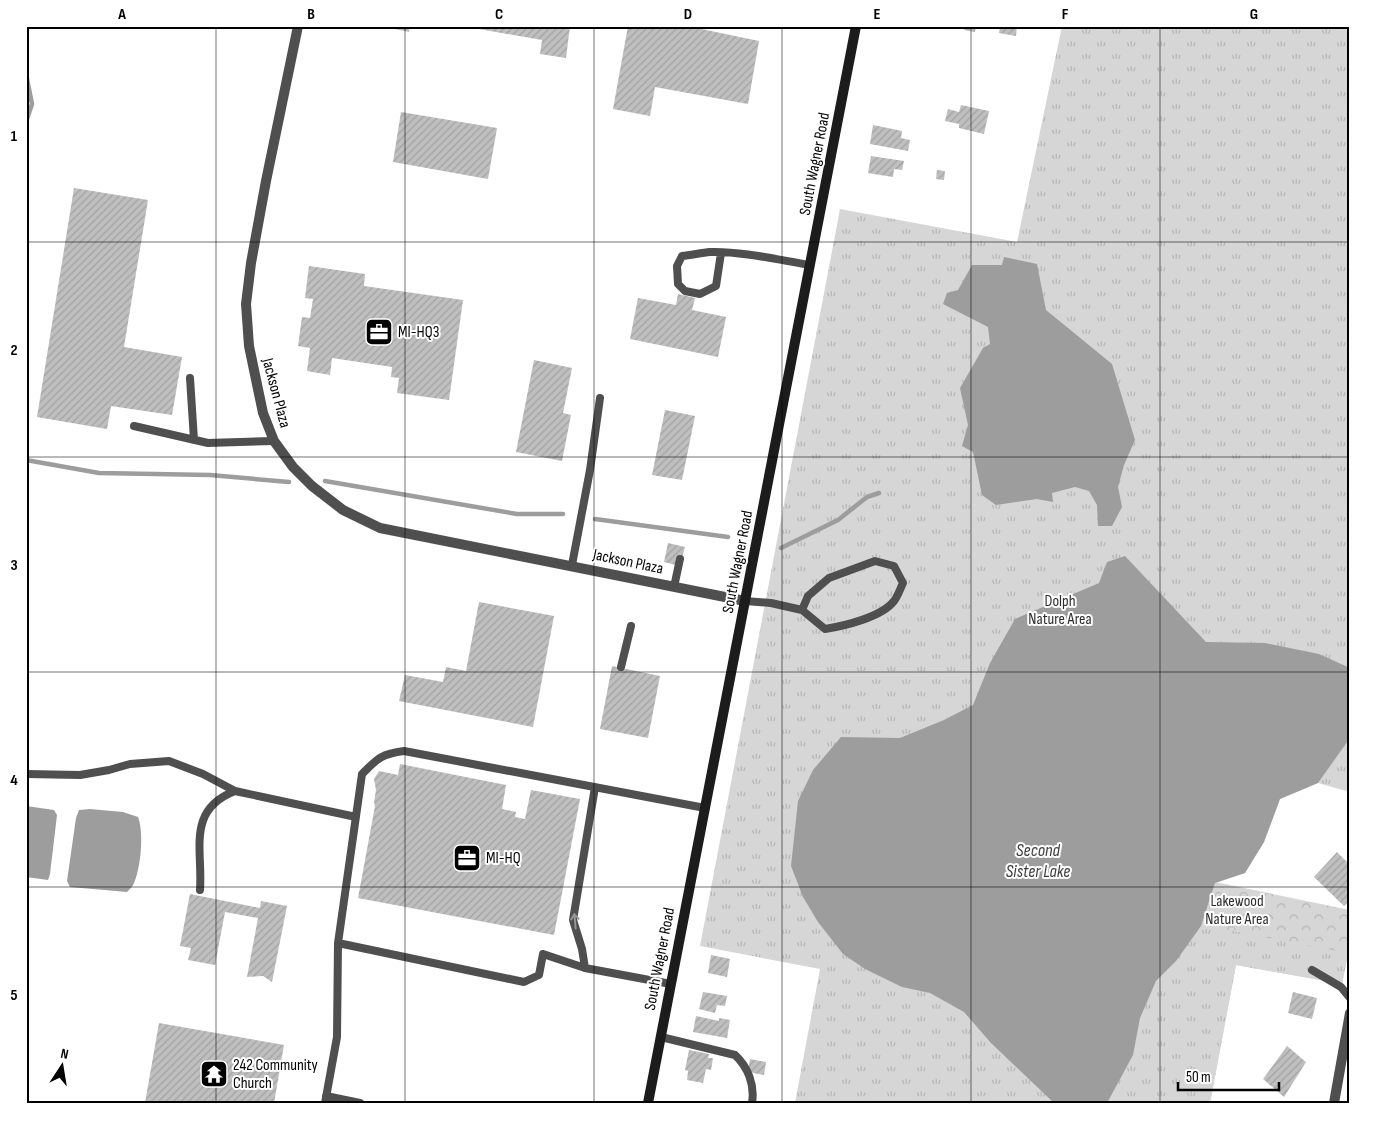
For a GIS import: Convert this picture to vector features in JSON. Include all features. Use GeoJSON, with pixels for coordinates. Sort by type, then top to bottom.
{"type":"FeatureCollection","features":[{"type":"Feature","properties":{"kind":"main road","name":"South Wagner Road"},"geometry":{"type":"LineString","coordinates":[[648,1103],[856,26]]}},
{"type":"Feature","properties":{"kind":"street","name":"Jackson Plaza"},"geometry":{"type":"LineString","coordinates":[[298,26],[266,181],[251,263],[246,304],[249,346],[263,413],[274,441],[293,467],[312,486],[343,510],[380,528],[745,601]]}},
{"type":"Feature","properties":{"kind":"street"},"geometry":{"type":"LineString","coordinates":[[1334,1103],[1350,1013]]}},
{"type":"Feature","properties":{"kind":"lane"},"geometry":{"type":"LineString","coordinates":[[721,253],[716,286],[700,294],[685,291],[678,284],[677,266],[682,256],[710,252],[721,253],[773,259],[810,265]]}},
{"type":"Feature","properties":{"kind":"lane"},"geometry":{"type":"LineString","coordinates":[[190,378],[194,440]]}},
{"type":"Feature","properties":{"kind":"lane"},"geometry":{"type":"LineString","coordinates":[[572,565],[590,470],[600,398]]}},
{"type":"Feature","properties":{"kind":"lane"},"geometry":{"type":"LineString","coordinates":[[134,426],[208,443],[274,441]]}},
{"type":"Feature","properties":{"kind":"lane"},"geometry":{"type":"LineString","coordinates":[[674,587],[680,559]]}},
{"type":"Feature","properties":{"kind":"lane"},"geometry":{"type":"LineString","coordinates":[[745,601],[771,603],[802,610],[824,629],[849,625],[884,610],[894,601],[903,583],[894,566],[875,561],[829,578],[808,596],[802,610]]}},
{"type":"Feature","properties":{"kind":"lane"},"geometry":{"type":"LineString","coordinates":[[621,667],[631,626]]}},
{"type":"Feature","properties":{"kind":"lane"},"geometry":{"type":"LineString","coordinates":[[360,1103],[326,1099],[337,1037],[338,943],[362,774],[376,760],[387,753],[404,751],[705,808]]}},
{"type":"Feature","properties":{"kind":"lane"},"geometry":{"type":"LineString","coordinates":[[26,774],[80,775],[130,764],[169,761],[203,774],[236,791],[356,817]]}},
{"type":"Feature","properties":{"kind":"lane"},"geometry":{"type":"LineString","coordinates":[[585,968],[582,949],[573,920],[595,787]]}},
{"type":"Feature","properties":{"kind":"lane"},"geometry":{"type":"LineString","coordinates":[[200,890],[199,842],[203,818],[211,806],[224,796],[236,791]]}},
{"type":"Feature","properties":{"kind":"lane"},"geometry":{"type":"LineString","coordinates":[[338,943],[524,982],[539,975],[544,954],[585,968],[671,984]]}},
{"type":"Feature","properties":{"kind":"lane"},"geometry":{"type":"LineString","coordinates":[[1312,970],[1341,987],[1350,998]]}},
{"type":"Feature","properties":{"kind":"lane"},"geometry":{"type":"LineString","coordinates":[[661,1037],[735,1055],[740,1060],[752,1084],[752,1103]]}},
{"type":"Feature","properties":{"kind":"green space","name":"Dolph Nature Area"},"geometry":{"type":"Polygon","coordinates":[[[1062,26],[1350,26],[1350,792],[1318,783],[1280,799],[1264,842],[1245,873],[1215,883],[1202,925],[1348,953],[1342,984],[1236,965],[1210,1103],[795,1103],[820,969],[700,946],[840,209],[1017,242],[1062,26]]]}},
{"type":"Feature","properties":{"kind":"green space","name":"Lakewood Nature Area"},"geometry":{"type":"Polygon","coordinates":[[[1215,882],[1350,910],[1350,954],[1348,954],[1342,984],[1236,965],[1210,1103],[1107,1103],[1201,926],[1215,882]]]}},
{"type":"Feature","properties":{"kind":"water"},"geometry":{"type":"Polygon","coordinates":[[[1004,257],[1037,264],[1046,310],[1112,364],[1135,440],[1124,465],[1118,487],[1122,507],[1112,526],[1098,526],[1097,505],[1089,491],[1075,487],[1052,493],[1053,502],[1037,499],[996,505],[982,495],[973,452],[962,446],[968,425],[960,388],[983,348],[990,344],[988,327],[943,304],[947,293],[958,290],[972,265],[1002,265],[1004,257]]]}},
{"type":"Feature","properties":{"kind":"water","name":"Second Sister Lake"},"geometry":{"type":"Polygon","coordinates":[[[1125,556],[1206,642],[1265,643],[1319,654],[1350,668],[1350,738],[1318,783],[1280,799],[1264,842],[1245,873],[1215,883],[1201,926],[1176,961],[1156,981],[1140,1018],[1133,1055],[1107,1103],[1054,1103],[991,1043],[964,1012],[930,993],[902,987],[865,969],[843,954],[818,922],[803,897],[791,866],[798,801],[813,770],[841,737],[900,738],[944,720],[973,705],[990,663],[1015,619],[1099,583],[1107,562],[1125,556]]]}},
{"type":"Feature","properties":{"kind":"water"},"geometry":{"type":"Polygon","coordinates":[[[26,806],[54,810],[57,815],[48,880],[26,877],[26,806]]]}},
{"type":"Feature","properties":{"kind":"water"},"geometry":{"type":"Polygon","coordinates":[[[79,810],[123,812],[138,817],[141,831],[140,859],[134,883],[127,892],[70,887],[67,881],[76,818],[79,810]]]}},
{"type":"Feature","properties":{"kind":"building"},"geometry":{"type":"Polygon","coordinates":[[[381,26],[410,26],[409,32],[381,26]]]}},
{"type":"Feature","properties":{"kind":"building"},"geometry":{"type":"Polygon","coordinates":[[[462,26],[570,26],[566,58],[540,54],[542,40],[462,26]]]}},
{"type":"Feature","properties":{"kind":"building"},"geometry":{"type":"Polygon","coordinates":[[[628,26],[687,26],[759,41],[748,104],[655,87],[650,116],[613,109],[628,26]]]}},
{"type":"Feature","properties":{"kind":"building"},"geometry":{"type":"Polygon","coordinates":[[[965,26],[976,26],[975,32],[964,30],[965,26]]]}},
{"type":"Feature","properties":{"kind":"building"},"geometry":{"type":"Polygon","coordinates":[[[1000,26],[1017,26],[1016,36],[999,33],[1000,26]]]}},
{"type":"Feature","properties":{"kind":"building"},"geometry":{"type":"Polygon","coordinates":[[[961,105],[989,111],[984,134],[959,128],[959,124],[945,121],[948,109],[959,112],[961,105]]]}},
{"type":"Feature","properties":{"kind":"building"},"geometry":{"type":"Polygon","coordinates":[[[401,112],[497,128],[488,179],[393,162],[401,112]]]}},
{"type":"Feature","properties":{"kind":"building"},"geometry":{"type":"Polygon","coordinates":[[[873,125],[902,131],[901,138],[910,140],[908,151],[870,144],[873,125]]]}},
{"type":"Feature","properties":{"kind":"building"},"geometry":{"type":"Polygon","coordinates":[[[871,156],[904,161],[902,170],[894,169],[893,177],[868,173],[871,156]]]}},
{"type":"Feature","properties":{"kind":"building"},"geometry":{"type":"Polygon","coordinates":[[[937,170],[945,171],[944,180],[936,179],[937,170]]]}},
{"type":"Feature","properties":{"kind":"building"},"geometry":{"type":"Polygon","coordinates":[[[74,188],[148,200],[124,347],[182,357],[172,415],[111,406],[107,429],[37,417],[74,188]]]}},
{"type":"Feature","properties":{"kind":"building","name":"MI-HQ3"},"geometry":{"type":"Polygon","coordinates":[[[309,266],[365,274],[364,286],[463,300],[449,400],[397,393],[399,378],[391,377],[392,367],[332,358],[330,375],[307,371],[310,348],[298,346],[302,317],[310,318],[313,299],[305,298],[309,266]]]}},
{"type":"Feature","properties":{"kind":"building"},"geometry":{"type":"Polygon","coordinates":[[[678,294],[695,298],[692,310],[726,317],[718,357],[630,339],[638,298],[676,305],[678,294]]]}},
{"type":"Feature","properties":{"kind":"building"},"geometry":{"type":"Polygon","coordinates":[[[534,360],[572,368],[563,413],[571,415],[562,461],[516,452],[534,360]]]}},
{"type":"Feature","properties":{"kind":"building"},"geometry":{"type":"Polygon","coordinates":[[[665,410],[695,416],[682,480],[652,475],[665,410]]]}},
{"type":"Feature","properties":{"kind":"building"},"geometry":{"type":"Polygon","coordinates":[[[668,543],[685,547],[682,558],[676,565],[664,562],[668,543]]]}},
{"type":"Feature","properties":{"kind":"building"},"geometry":{"type":"Polygon","coordinates":[[[479,602],[554,616],[533,727],[399,701],[405,675],[443,682],[446,667],[466,671],[479,602]]]}},
{"type":"Feature","properties":{"kind":"building"},"geometry":{"type":"Polygon","coordinates":[[[612,666],[660,676],[648,738],[600,729],[612,666]]]}},
{"type":"Feature","properties":{"kind":"building","name":"MI-HQ"},"geometry":{"type":"Polygon","coordinates":[[[400,764],[506,785],[502,809],[516,812],[515,817],[525,819],[531,790],[580,799],[554,935],[358,898],[375,806],[376,790],[374,779],[379,771],[398,775],[400,764]]]}},
{"type":"Feature","properties":{"kind":"building"},"geometry":{"type":"Polygon","coordinates":[[[1337,852],[1350,865],[1350,877],[1348,880],[1350,882],[1350,900],[1344,906],[1314,877],[1337,852]]]}},
{"type":"Feature","properties":{"kind":"building"},"geometry":{"type":"Polygon","coordinates":[[[190,894],[260,908],[261,901],[287,906],[272,982],[263,976],[247,977],[258,918],[225,912],[215,965],[188,960],[191,948],[180,946],[190,894]]]}},
{"type":"Feature","properties":{"kind":"building"},"geometry":{"type":"Polygon","coordinates":[[[711,955],[730,959],[727,977],[708,973],[711,955]]]}},
{"type":"Feature","properties":{"kind":"building"},"geometry":{"type":"Polygon","coordinates":[[[703,992],[727,996],[725,1006],[717,1005],[715,1013],[699,1009],[703,992]]]}},
{"type":"Feature","properties":{"kind":"building"},"geometry":{"type":"Polygon","coordinates":[[[1293,992],[1317,998],[1312,1019],[1288,1013],[1293,992]]]}},
{"type":"Feature","properties":{"kind":"building"},"geometry":{"type":"Polygon","coordinates":[[[696,1016],[719,1021],[719,1018],[730,1020],[727,1038],[693,1032],[696,1016]]]}},
{"type":"Feature","properties":{"kind":"building","name":"242 Community Church"},"geometry":{"type":"Polygon","coordinates":[[[159,1023],[284,1045],[274,1103],[145,1103],[159,1023]]]}},
{"type":"Feature","properties":{"kind":"building"},"geometry":{"type":"Polygon","coordinates":[[[1287,1046],[1306,1062],[1284,1097],[1263,1079],[1287,1046]]]}},
{"type":"Feature","properties":{"kind":"building"},"geometry":{"type":"Polygon","coordinates":[[[689,1050],[709,1054],[708,1058],[713,1058],[711,1070],[706,1069],[703,1083],[687,1080],[688,1071],[685,1070],[689,1050]]]}},
{"type":"Feature","properties":{"kind":"building"},"geometry":{"type":"Polygon","coordinates":[[[750,1059],[766,1062],[764,1075],[748,1072],[750,1059]]]}},
{"type":"Feature","properties":{"kind":"waterway"},"geometry":{"type":"LineString","coordinates":[[26,74],[32,104],[26,122]]}},
{"type":"Feature","properties":{"kind":"waterway"},"geometry":{"type":"LineString","coordinates":[[26,460],[99,473],[210,475],[289,482]]}},
{"type":"Feature","properties":{"kind":"waterway"},"geometry":{"type":"LineString","coordinates":[[325,481],[517,514],[563,514]]}},
{"type":"Feature","properties":{"kind":"waterway"},"geometry":{"type":"LineString","coordinates":[[781,548],[838,520],[867,497],[879,493]]}},
{"type":"Feature","properties":{"kind":"waterway"},"geometry":{"type":"LineString","coordinates":[[595,519],[728,537]]}},
{"type":"Feature","properties":{"kind":"place","name":"MI-HQ3"},"geometry":{"type":"Point","coordinates":[379,332]}},
{"type":"Feature","properties":{"kind":"place","name":"MI-HQ"},"geometry":{"type":"Point","coordinates":[467,858]}},
{"type":"Feature","properties":{"kind":"place","name":"242 Community Church"},"geometry":{"type":"Point","coordinates":[214,1074]}}]}
